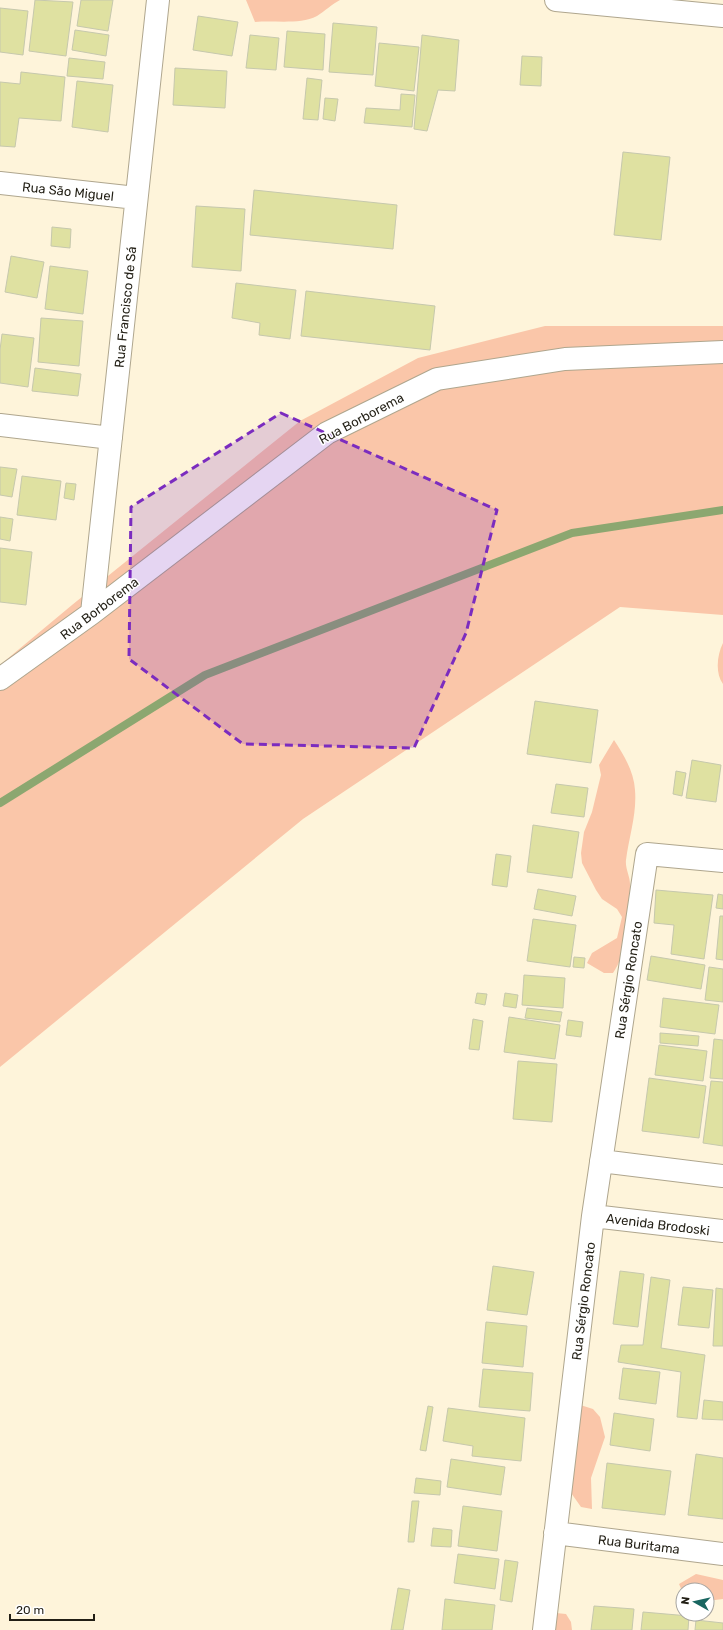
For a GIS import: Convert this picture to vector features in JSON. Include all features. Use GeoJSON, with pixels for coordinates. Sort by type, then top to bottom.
{"type":"FeatureCollection","features":[{"type":"Feature","properties":{"kind":"street","name":"Rua Francisco de Sá"},"geometry":{"type":"LineString","coordinates":[[92,613],[158,0]]}},
{"type":"Feature","properties":{"kind":"street"},"geometry":{"type":"LineString","coordinates":[[556,0],[723,16]]}},
{"type":"Feature","properties":{"kind":"street","name":"Rua São Miguel"},"geometry":{"type":"LineString","coordinates":[[0,183],[136,198]]}},
{"type":"Feature","properties":{"kind":"street","name":"Rua Borborema"},"geometry":{"type":"LineString","coordinates":[[0,679],[10,664],[92,613],[327,433],[437,379],[565,359],[723,352]]}},
{"type":"Feature","properties":{"kind":"street"},"geometry":{"type":"LineString","coordinates":[[0,425],[111,438]]}},
{"type":"Feature","properties":{"kind":"street","name":"Rua Sérgio Roncato"},"geometry":{"type":"LineString","coordinates":[[544,1630],[593,1216],[647,854],[723,861]]}},
{"type":"Feature","properties":{"kind":"street"},"geometry":{"type":"LineString","coordinates":[[601,1161],[723,1176]]}},
{"type":"Feature","properties":{"kind":"street","name":"Avenida Brodoski"},"geometry":{"type":"LineString","coordinates":[[593,1216],[723,1231]]}},
{"type":"Feature","properties":{"kind":"street","name":"Rua Buritama"},"geometry":{"type":"LineString","coordinates":[[555,1533],[723,1554]]}},
{"type":"Feature","properties":{"kind":"highlighted area"},"geometry":{"type":"Polygon","coordinates":[[[281,413],[497,510],[466,633],[414,748],[243,744],[129,659],[131,507],[281,413]]]}},
{"type":"Feature","properties":{"kind":"shaded area"},"geometry":{"type":"Polygon","coordinates":[[[246,0],[340,0],[317,16],[310,19],[255,22],[246,0]]]}},
{"type":"Feature","properties":{"kind":"shaded area"},"geometry":{"type":"Polygon","coordinates":[[[545,326],[723,326],[723,615],[620,607],[303,819],[0,1067],[0,665],[300,421],[418,358],[545,326]]]}},
{"type":"Feature","properties":{"kind":"shaded area"},"geometry":{"type":"Polygon","coordinates":[[[723,643],[723,684],[720,680],[718,664],[719,653],[723,643]]]}},
{"type":"Feature","properties":{"kind":"shaded area"},"geometry":{"type":"Polygon","coordinates":[[[614,740],[631,770],[635,790],[635,799],[634,817],[626,860],[630,881],[628,930],[622,954],[613,973],[604,973],[587,963],[592,953],[617,938],[622,917],[617,909],[602,899],[596,890],[582,863],[581,853],[584,832],[592,812],[601,775],[599,765],[614,740]]]}},
{"type":"Feature","properties":{"kind":"shaded area"},"geometry":{"type":"Polygon","coordinates":[[[574,1403],[593,1409],[600,1417],[605,1437],[591,1478],[592,1509],[581,1507],[569,1490],[574,1403]]]}},
{"type":"Feature","properties":{"kind":"shaded area"},"geometry":{"type":"Polygon","coordinates":[[[696,1574],[723,1580],[723,1599],[715,1600],[715,1582],[682,1582],[696,1574]]]}},
{"type":"Feature","properties":{"kind":"shaded area"},"geometry":{"type":"Polygon","coordinates":[[[556,1613],[566,1614],[571,1622],[572,1630],[550,1630],[556,1613]]]}},
{"type":"Feature","properties":{"kind":"building"},"geometry":{"type":"Polygon","coordinates":[[[35,0],[73,2],[66,56],[29,51],[35,0]]]}},
{"type":"Feature","properties":{"kind":"building"},"geometry":{"type":"Polygon","coordinates":[[[81,0],[113,0],[108,31],[77,26],[81,0]]]}},
{"type":"Feature","properties":{"kind":"building"},"geometry":{"type":"Polygon","coordinates":[[[0,8],[28,11],[23,55],[0,52],[0,8]]]}},
{"type":"Feature","properties":{"kind":"building"},"geometry":{"type":"Polygon","coordinates":[[[198,16],[238,22],[232,56],[193,50],[198,16]]]}},
{"type":"Feature","properties":{"kind":"building"},"geometry":{"type":"Polygon","coordinates":[[[333,23],[377,27],[373,75],[329,72],[333,23]]]}},
{"type":"Feature","properties":{"kind":"building"},"geometry":{"type":"Polygon","coordinates":[[[75,30],[109,35],[106,56],[72,50],[75,30]]]}},
{"type":"Feature","properties":{"kind":"building"},"geometry":{"type":"Polygon","coordinates":[[[287,31],[325,34],[323,70],[284,67],[287,31]]]}},
{"type":"Feature","properties":{"kind":"building"},"geometry":{"type":"Polygon","coordinates":[[[250,35],[279,38],[276,70],[246,68],[250,35]]]}},
{"type":"Feature","properties":{"kind":"building"},"geometry":{"type":"Polygon","coordinates":[[[422,35],[459,40],[455,91],[438,90],[427,131],[414,129],[422,35]]]}},
{"type":"Feature","properties":{"kind":"building"},"geometry":{"type":"Polygon","coordinates":[[[379,43],[419,47],[414,91],[375,86],[379,43]]]}},
{"type":"Feature","properties":{"kind":"building"},"geometry":{"type":"Polygon","coordinates":[[[522,56],[542,57],[541,86],[520,85],[522,56]]]}},
{"type":"Feature","properties":{"kind":"building"},"geometry":{"type":"Polygon","coordinates":[[[69,58],[105,62],[103,79],[67,76],[69,58]]]}},
{"type":"Feature","properties":{"kind":"building"},"geometry":{"type":"Polygon","coordinates":[[[175,68],[227,71],[225,108],[173,105],[175,68]]]}},
{"type":"Feature","properties":{"kind":"building"},"geometry":{"type":"Polygon","coordinates":[[[21,72],[65,77],[61,121],[19,118],[15,147],[0,146],[0,82],[20,84],[21,72]]]}},
{"type":"Feature","properties":{"kind":"building"},"geometry":{"type":"Polygon","coordinates":[[[307,78],[322,80],[318,120],[303,119],[307,78]]]}},
{"type":"Feature","properties":{"kind":"building"},"geometry":{"type":"Polygon","coordinates":[[[77,81],[113,85],[108,132],[72,127],[77,81]]]}},
{"type":"Feature","properties":{"kind":"building"},"geometry":{"type":"Polygon","coordinates":[[[401,94],[415,95],[412,127],[364,123],[366,108],[400,110],[401,94]]]}},
{"type":"Feature","properties":{"kind":"building"},"geometry":{"type":"Polygon","coordinates":[[[325,98],[338,99],[335,121],[323,119],[325,98]]]}},
{"type":"Feature","properties":{"kind":"building"},"geometry":{"type":"Polygon","coordinates":[[[623,152],[670,157],[661,240],[614,235],[623,152]]]}},
{"type":"Feature","properties":{"kind":"building"},"geometry":{"type":"Polygon","coordinates":[[[254,190],[397,205],[393,249],[250,235],[254,190]]]}},
{"type":"Feature","properties":{"kind":"building"},"geometry":{"type":"Polygon","coordinates":[[[196,206],[245,209],[241,271],[192,267],[196,206]]]}},
{"type":"Feature","properties":{"kind":"building"},"geometry":{"type":"Polygon","coordinates":[[[52,227],[71,229],[70,248],[51,246],[52,227]]]}},
{"type":"Feature","properties":{"kind":"building"},"geometry":{"type":"Polygon","coordinates":[[[11,256],[44,262],[37,298],[5,292],[11,256]]]}},
{"type":"Feature","properties":{"kind":"building"},"geometry":{"type":"Polygon","coordinates":[[[50,266],[88,271],[83,314],[45,309],[50,266]]]}},
{"type":"Feature","properties":{"kind":"building"},"geometry":{"type":"Polygon","coordinates":[[[236,283],[296,290],[290,339],[259,335],[260,323],[232,318],[236,283]]]}},
{"type":"Feature","properties":{"kind":"building"},"geometry":{"type":"Polygon","coordinates":[[[306,291],[435,306],[430,350],[301,336],[306,291]]]}},
{"type":"Feature","properties":{"kind":"building"},"geometry":{"type":"Polygon","coordinates":[[[41,318],[83,321],[79,366],[38,362],[41,318]]]}},
{"type":"Feature","properties":{"kind":"building"},"geometry":{"type":"Polygon","coordinates":[[[2,334],[34,338],[28,387],[0,383],[0,350],[2,334]]]}},
{"type":"Feature","properties":{"kind":"building"},"geometry":{"type":"Polygon","coordinates":[[[35,368],[81,374],[78,396],[32,391],[35,368]]]}},
{"type":"Feature","properties":{"kind":"building"},"geometry":{"type":"Polygon","coordinates":[[[0,467],[17,469],[12,497],[0,495],[0,467]]]}},
{"type":"Feature","properties":{"kind":"building"},"geometry":{"type":"Polygon","coordinates":[[[22,476],[61,481],[56,520],[17,515],[22,476]]]}},
{"type":"Feature","properties":{"kind":"building"},"geometry":{"type":"Polygon","coordinates":[[[66,483],[76,484],[74,500],[64,498],[66,483]]]}},
{"type":"Feature","properties":{"kind":"building"},"geometry":{"type":"Polygon","coordinates":[[[0,517],[13,519],[10,541],[0,539],[0,517]]]}},
{"type":"Feature","properties":{"kind":"building"},"geometry":{"type":"Polygon","coordinates":[[[0,548],[32,552],[26,605],[0,602],[0,548]]]}},
{"type":"Feature","properties":{"kind":"building"},"geometry":{"type":"Polygon","coordinates":[[[535,701],[598,710],[591,763],[527,754],[535,701]]]}},
{"type":"Feature","properties":{"kind":"building"},"geometry":{"type":"Polygon","coordinates":[[[692,760],[721,765],[716,802],[686,798],[692,760]]]}},
{"type":"Feature","properties":{"kind":"building"},"geometry":{"type":"Polygon","coordinates":[[[676,771],[686,773],[682,796],[673,794],[676,771]]]}},
{"type":"Feature","properties":{"kind":"building"},"geometry":{"type":"Polygon","coordinates":[[[556,784],[588,788],[584,817],[551,813],[556,784]]]}},
{"type":"Feature","properties":{"kind":"building"},"geometry":{"type":"Polygon","coordinates":[[[533,825],[579,832],[572,878],[527,872],[533,825]]]}},
{"type":"Feature","properties":{"kind":"building"},"geometry":{"type":"Polygon","coordinates":[[[496,854],[511,856],[507,887],[492,885],[496,854]]]}},
{"type":"Feature","properties":{"kind":"building"},"geometry":{"type":"Polygon","coordinates":[[[538,889],[576,896],[572,916],[534,909],[538,889]]]}},
{"type":"Feature","properties":{"kind":"building"},"geometry":{"type":"Polygon","coordinates":[[[656,890],[713,895],[704,959],[671,954],[674,925],[654,923],[656,890]]]}},
{"type":"Feature","properties":{"kind":"building"},"geometry":{"type":"Polygon","coordinates":[[[718,894],[723,895],[723,909],[716,908],[718,894]]]}},
{"type":"Feature","properties":{"kind":"building"},"geometry":{"type":"Polygon","coordinates":[[[720,916],[723,916],[723,960],[716,959],[720,916]]]}},
{"type":"Feature","properties":{"kind":"building"},"geometry":{"type":"Polygon","coordinates":[[[533,919],[576,925],[570,967],[527,961],[533,919]]]}},
{"type":"Feature","properties":{"kind":"building"},"geometry":{"type":"Polygon","coordinates":[[[651,956],[705,965],[701,989],[647,980],[651,956]]]}},
{"type":"Feature","properties":{"kind":"building"},"geometry":{"type":"Polygon","coordinates":[[[574,957],[585,958],[584,968],[573,967],[574,957]]]}},
{"type":"Feature","properties":{"kind":"building"},"geometry":{"type":"Polygon","coordinates":[[[709,967],[723,969],[723,1002],[705,1000],[709,967]]]}},
{"type":"Feature","properties":{"kind":"building"},"geometry":{"type":"Polygon","coordinates":[[[524,975],[565,978],[563,1008],[522,1005],[524,975]]]}},
{"type":"Feature","properties":{"kind":"building"},"geometry":{"type":"Polygon","coordinates":[[[477,993],[487,994],[485,1005],[475,1003],[477,993]]]}},
{"type":"Feature","properties":{"kind":"building"},"geometry":{"type":"Polygon","coordinates":[[[505,993],[518,995],[516,1008],[503,1006],[505,993]]]}},
{"type":"Feature","properties":{"kind":"building"},"geometry":{"type":"Polygon","coordinates":[[[663,998],[719,1005],[715,1034],[660,1027],[663,998]]]}},
{"type":"Feature","properties":{"kind":"building"},"geometry":{"type":"Polygon","coordinates":[[[527,1008],[562,1012],[560,1022],[525,1018],[527,1008]]]}},
{"type":"Feature","properties":{"kind":"building"},"geometry":{"type":"Polygon","coordinates":[[[509,1017],[560,1025],[555,1059],[504,1052],[509,1017]]]}},
{"type":"Feature","properties":{"kind":"building"},"geometry":{"type":"Polygon","coordinates":[[[473,1019],[483,1021],[479,1050],[469,1049],[473,1019]]]}},
{"type":"Feature","properties":{"kind":"building"},"geometry":{"type":"Polygon","coordinates":[[[568,1020],[583,1022],[581,1037],[566,1035],[568,1020]]]}},
{"type":"Feature","properties":{"kind":"building"},"geometry":{"type":"Polygon","coordinates":[[[660,1033],[699,1036],[698,1046],[660,1043],[660,1033]]]}},
{"type":"Feature","properties":{"kind":"building"},"geometry":{"type":"Polygon","coordinates":[[[714,1039],[723,1040],[723,1079],[710,1078],[714,1039]]]}},
{"type":"Feature","properties":{"kind":"building"},"geometry":{"type":"Polygon","coordinates":[[[659,1045],[707,1051],[703,1081],[655,1075],[659,1045]]]}},
{"type":"Feature","properties":{"kind":"building"},"geometry":{"type":"Polygon","coordinates":[[[518,1061],[557,1064],[552,1122],[513,1119],[518,1061]]]}},
{"type":"Feature","properties":{"kind":"building"},"geometry":{"type":"Polygon","coordinates":[[[649,1078],[706,1086],[699,1138],[642,1131],[649,1078]]]}},
{"type":"Feature","properties":{"kind":"building"},"geometry":{"type":"Polygon","coordinates":[[[711,1081],[723,1082],[723,1146],[703,1143],[711,1081]]]}},
{"type":"Feature","properties":{"kind":"building"},"geometry":{"type":"Polygon","coordinates":[[[493,1266],[534,1272],[527,1315],[487,1310],[493,1266]]]}},
{"type":"Feature","properties":{"kind":"building"},"geometry":{"type":"Polygon","coordinates":[[[620,1271],[644,1274],[638,1327],[613,1324],[620,1271]]]}},
{"type":"Feature","properties":{"kind":"building"},"geometry":{"type":"Polygon","coordinates":[[[651,1277],[670,1280],[661,1348],[705,1355],[697,1419],[677,1417],[681,1372],[618,1362],[621,1345],[643,1345],[651,1277]]]}},
{"type":"Feature","properties":{"kind":"building"},"geometry":{"type":"Polygon","coordinates":[[[683,1287],[713,1290],[709,1328],[678,1325],[683,1287]]]}},
{"type":"Feature","properties":{"kind":"building"},"geometry":{"type":"Polygon","coordinates":[[[716,1288],[723,1289],[723,1346],[713,1346],[716,1288]]]}},
{"type":"Feature","properties":{"kind":"building"},"geometry":{"type":"Polygon","coordinates":[[[486,1322],[527,1326],[523,1367],[482,1363],[486,1322]]]}},
{"type":"Feature","properties":{"kind":"building"},"geometry":{"type":"Polygon","coordinates":[[[623,1368],[660,1372],[656,1404],[619,1399],[623,1368]]]}},
{"type":"Feature","properties":{"kind":"building"},"geometry":{"type":"Polygon","coordinates":[[[483,1369],[533,1373],[530,1411],[479,1407],[483,1369]]]}},
{"type":"Feature","properties":{"kind":"building"},"geometry":{"type":"Polygon","coordinates":[[[704,1400],[723,1402],[723,1420],[702,1419],[704,1400]]]}},
{"type":"Feature","properties":{"kind":"building"},"geometry":{"type":"Polygon","coordinates":[[[428,1406],[433,1407],[426,1451],[420,1450],[428,1406]]]}},
{"type":"Feature","properties":{"kind":"building"},"geometry":{"type":"Polygon","coordinates":[[[448,1408],[525,1418],[521,1461],[472,1456],[473,1446],[443,1441],[448,1408]]]}},
{"type":"Feature","properties":{"kind":"building"},"geometry":{"type":"Polygon","coordinates":[[[614,1413],[654,1419],[650,1451],[610,1445],[614,1413]]]}},
{"type":"Feature","properties":{"kind":"building"},"geometry":{"type":"Polygon","coordinates":[[[696,1454],[723,1458],[723,1519],[688,1515],[696,1454]]]}},
{"type":"Feature","properties":{"kind":"building"},"geometry":{"type":"Polygon","coordinates":[[[451,1459],[505,1467],[501,1495],[447,1487],[451,1459]]]}},
{"type":"Feature","properties":{"kind":"building"},"geometry":{"type":"Polygon","coordinates":[[[607,1463],[671,1471],[665,1515],[602,1508],[607,1463]]]}},
{"type":"Feature","properties":{"kind":"building"},"geometry":{"type":"Polygon","coordinates":[[[416,1478],[441,1481],[440,1495],[414,1493],[416,1478]]]}},
{"type":"Feature","properties":{"kind":"building"},"geometry":{"type":"Polygon","coordinates":[[[412,1501],[419,1501],[414,1542],[408,1542],[412,1501]]]}},
{"type":"Feature","properties":{"kind":"building"},"geometry":{"type":"Polygon","coordinates":[[[463,1506],[502,1511],[497,1551],[458,1546],[463,1506]]]}},
{"type":"Feature","properties":{"kind":"building"},"geometry":{"type":"Polygon","coordinates":[[[433,1528],[452,1530],[451,1547],[431,1546],[433,1528]]]}},
{"type":"Feature","properties":{"kind":"building"},"geometry":{"type":"Polygon","coordinates":[[[458,1554],[499,1559],[495,1589],[454,1583],[458,1554]]]}},
{"type":"Feature","properties":{"kind":"building"},"geometry":{"type":"Polygon","coordinates":[[[505,1560],[518,1562],[512,1602],[500,1600],[505,1560]]]}},
{"type":"Feature","properties":{"kind":"building"},"geometry":{"type":"Polygon","coordinates":[[[398,1588],[410,1590],[403,1630],[391,1630],[398,1588]]]}},
{"type":"Feature","properties":{"kind":"building"},"geometry":{"type":"Polygon","coordinates":[[[445,1599],[495,1605],[492,1630],[442,1630],[445,1599]]]}},
{"type":"Feature","properties":{"kind":"building"},"geometry":{"type":"Polygon","coordinates":[[[594,1606],[634,1609],[632,1630],[591,1630],[594,1606]]]}},
{"type":"Feature","properties":{"kind":"building"},"geometry":{"type":"Polygon","coordinates":[[[643,1612],[675,1615],[675,1622],[689,1622],[688,1630],[641,1630],[643,1612]]]}},
{"type":"Feature","properties":{"kind":"building"},"geometry":{"type":"Polygon","coordinates":[[[696,1622],[723,1623],[723,1630],[695,1630],[696,1622]]]}},
{"type":"Feature","properties":{"kind":"waterway"},"geometry":{"type":"LineString","coordinates":[[0,803],[205,675],[572,533],[723,510]]}}]}
